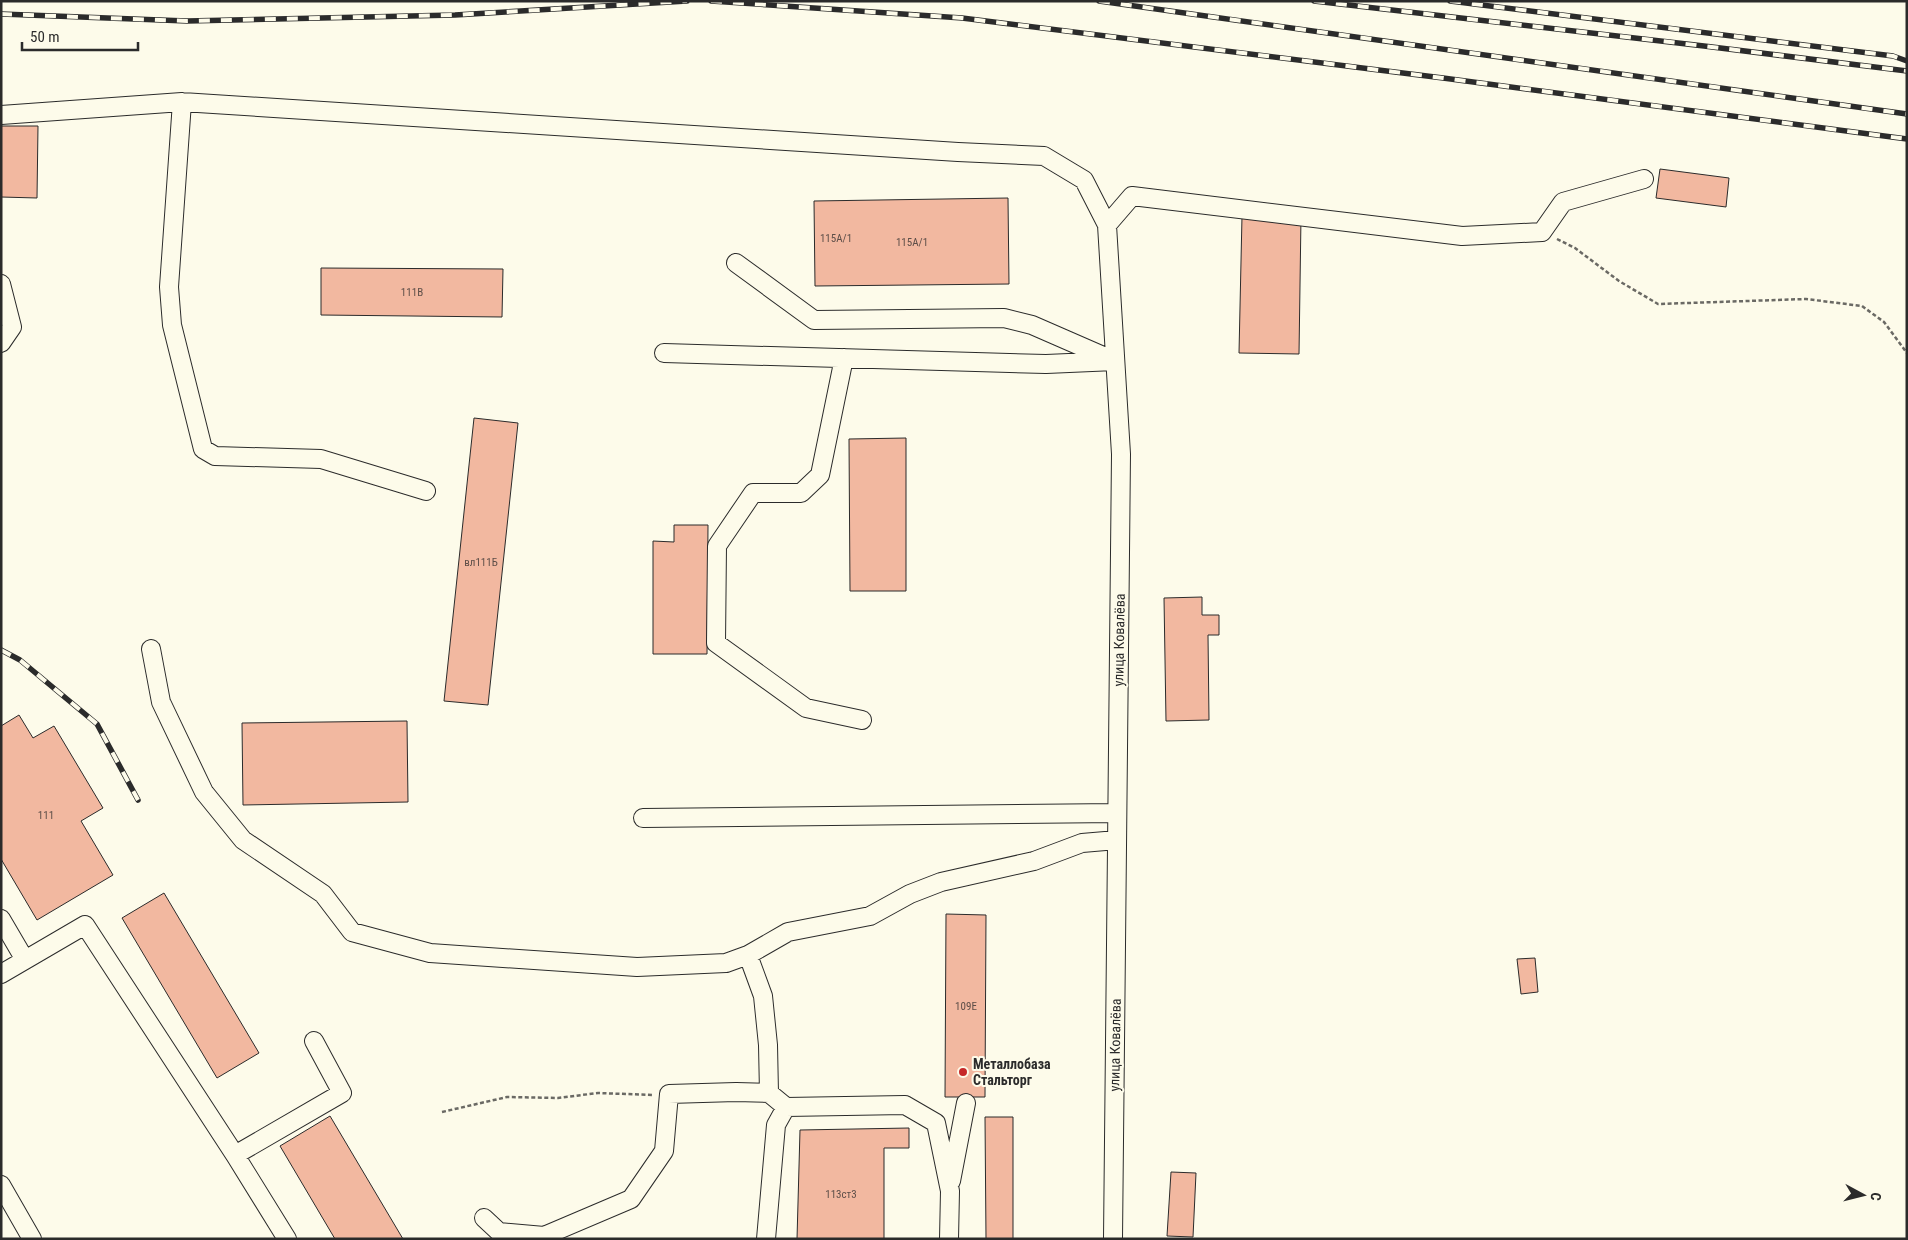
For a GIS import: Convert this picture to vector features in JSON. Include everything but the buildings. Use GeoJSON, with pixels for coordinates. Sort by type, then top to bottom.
{"type":"FeatureCollection","features":[{"type":"Feature","properties":{"kind":"street","name":"улица Ковалёва"},"geometry":{"type":"LineString","coordinates":[[1,115],[182,102],[1044,156],[1084,180],[1107,225],[1120,454],[1113,1239]]}},
{"type":"Feature","properties":{"kind":"street"},"geometry":{"type":"LineString","coordinates":[[182,102],[169,287],[172,325],[203,449],[215,456],[322,459],[426,491]]}},
{"type":"Feature","properties":{"kind":"street"},"geometry":{"type":"LineString","coordinates":[[1107,225],[1132,196],[1462,236],[1542,232],[1563,202],[1644,179]]}},
{"type":"Feature","properties":{"kind":"street"},"geometry":{"type":"LineString","coordinates":[[736,263],[814,320],[1004,318],[1032,325],[1115,361]]}},
{"type":"Feature","properties":{"kind":"street"},"geometry":{"type":"LineString","coordinates":[[1,284],[12,327],[1,343]]}},
{"type":"Feature","properties":{"kind":"street"},"geometry":{"type":"LineString","coordinates":[[664,353],[1046,364],[1115,361]]}},
{"type":"Feature","properties":{"kind":"street"},"geometry":{"type":"LineString","coordinates":[[844,358],[820,476],[801,493],[753,493],[718,546],[716,643],[806,708],[862,720]]}},
{"type":"Feature","properties":{"kind":"street"},"geometry":{"type":"LineString","coordinates":[[151,649],[161,702],[204,792],[243,840],[323,894],[352,932],[430,953],[637,967],[726,963],[748,955],[788,932],[870,916],[910,894],[941,882],[1034,861],[1082,843],[1117,840]]}},
{"type":"Feature","properties":{"kind":"street"},"geometry":{"type":"LineString","coordinates":[[643,818],[1117,813]]}},
{"type":"Feature","properties":{"kind":"street"},"geometry":{"type":"LineString","coordinates":[[1,919],[25,960]]}},
{"type":"Feature","properties":{"kind":"street"},"geometry":{"type":"LineString","coordinates":[[1,974],[85,925],[235,1155],[287,1239]]}},
{"type":"Feature","properties":{"kind":"street"},"geometry":{"type":"LineString","coordinates":[[748,955],[763,996],[768,1045],[769,1093]]}},
{"type":"Feature","properties":{"kind":"street"},"geometry":{"type":"LineString","coordinates":[[235,1155],[342,1093],[314,1041]]}},
{"type":"Feature","properties":{"kind":"street"},"geometry":{"type":"LineString","coordinates":[[484,1218],[499,1232],[544,1236],[631,1199],[664,1151],[669,1094],[769,1093],[786,1107],[905,1105],[936,1123],[950,1191]]}},
{"type":"Feature","properties":{"kind":"street"},"geometry":{"type":"LineString","coordinates":[[949,1239],[950,1191],[966,1103]]}},
{"type":"Feature","properties":{"kind":"street"},"geometry":{"type":"LineString","coordinates":[[766,1239],[776,1125],[786,1107]]}},
{"type":"Feature","properties":{"kind":"street"},"geometry":{"type":"LineString","coordinates":[[1,1185],[32,1239]]}},
{"type":"Feature","properties":{"kind":"path"},"geometry":{"type":"LineString","coordinates":[[1542,232],[1575,248],[1619,282],[1658,304],[1806,299],[1862,306],[1884,322],[1907,353]]}},
{"type":"Feature","properties":{"kind":"path"},"geometry":{"type":"LineString","coordinates":[[442,1112],[507,1097],[558,1098],[598,1093],[643,1096],[669,1094]]}},
{"type":"Feature","properties":{"kind":"railway"},"geometry":{"type":"LineString","coordinates":[[1,14],[187,21],[455,15],[687,1]]}},
{"type":"Feature","properties":{"kind":"railway"},"geometry":{"type":"LineString","coordinates":[[711,1],[962,18],[1443,78],[1907,139]]}},
{"type":"Feature","properties":{"kind":"railway"},"geometry":{"type":"LineString","coordinates":[[1099,1],[1907,114]]}},
{"type":"Feature","properties":{"kind":"railway"},"geometry":{"type":"LineString","coordinates":[[1314,1],[1907,71]]}},
{"type":"Feature","properties":{"kind":"railway"},"geometry":{"type":"LineString","coordinates":[[1450,1],[1893,56],[1907,61]]}},
{"type":"Feature","properties":{"kind":"railway"},"geometry":{"type":"LineString","coordinates":[[1,650],[20,660],[97,724],[138,800]]}},
{"type":"Feature","properties":{"kind":"place","name":"Металлобаза Стальторг"},"geometry":{"type":"Point","coordinates":[963,1072]}}]}
